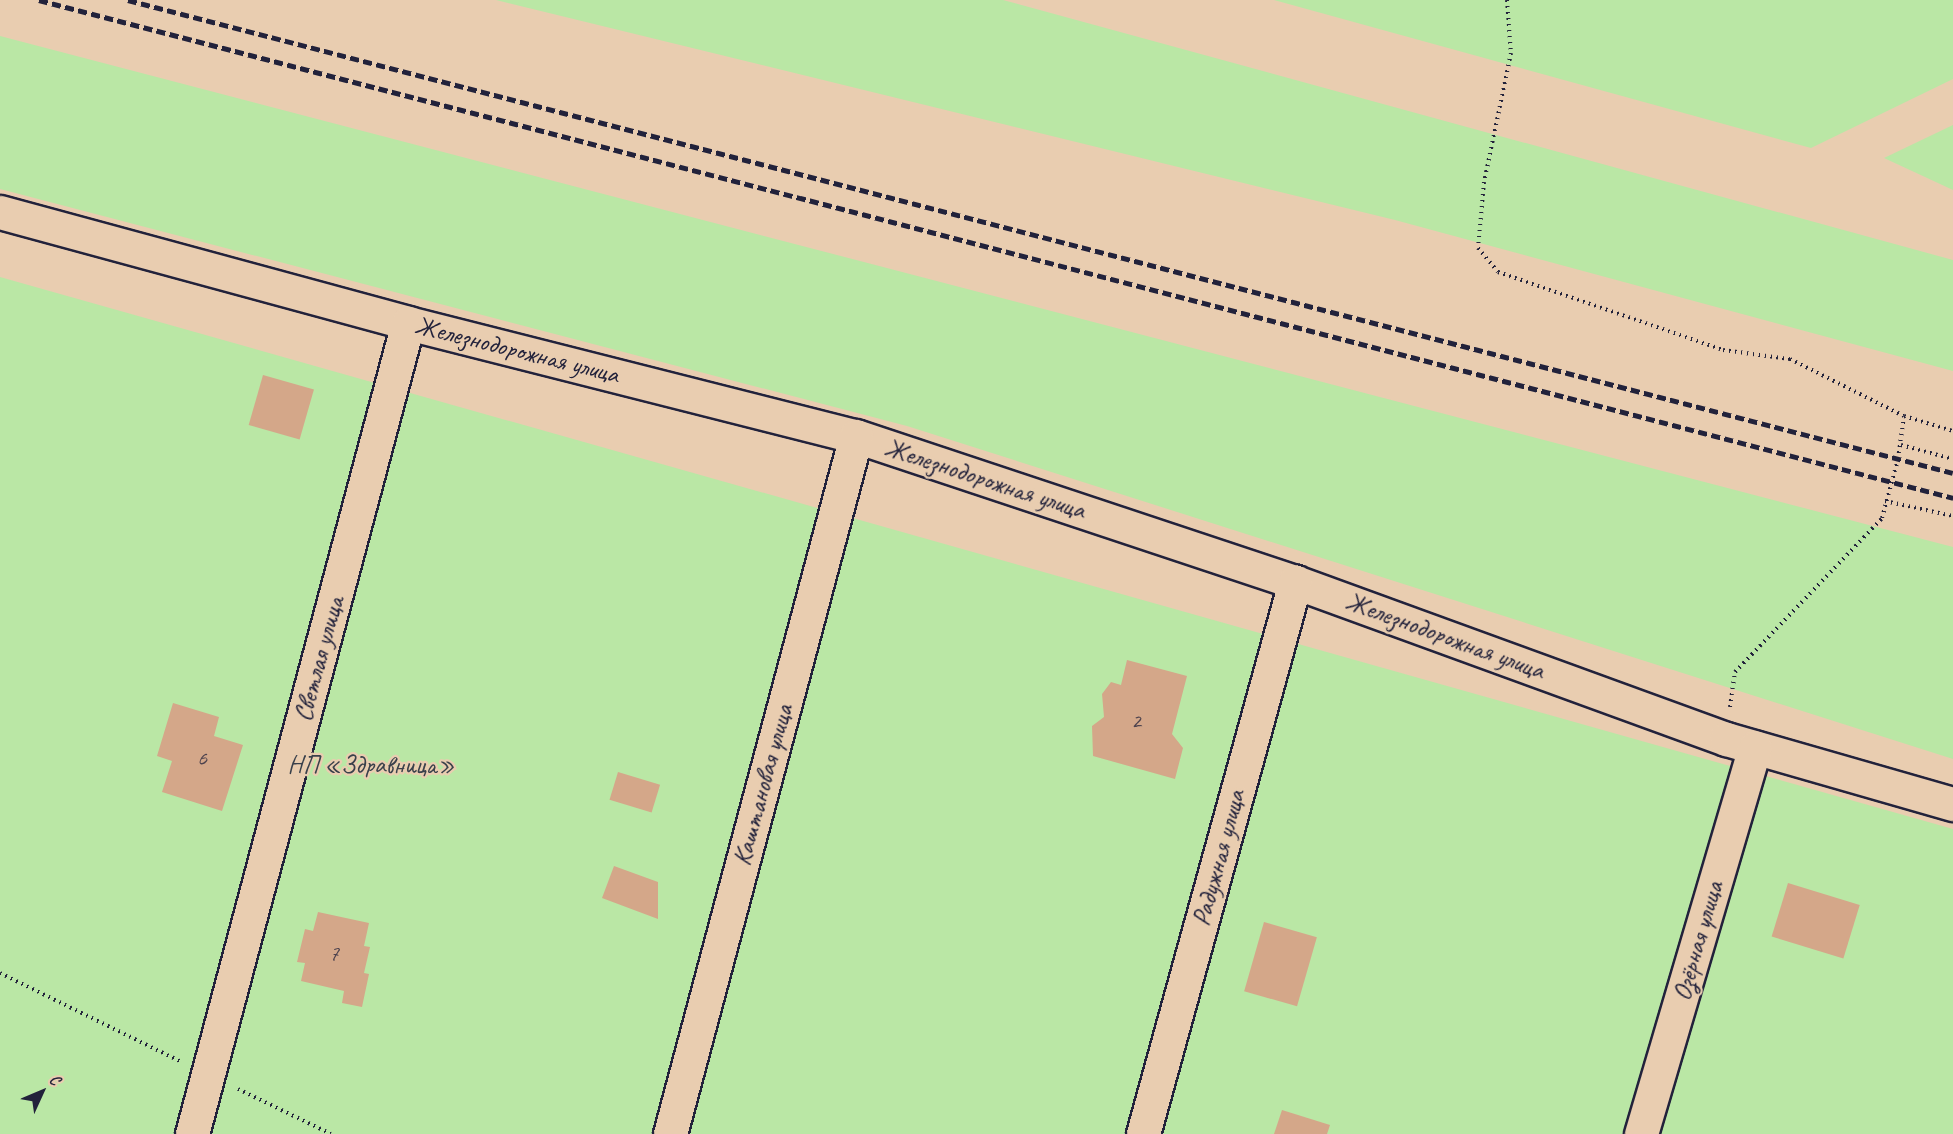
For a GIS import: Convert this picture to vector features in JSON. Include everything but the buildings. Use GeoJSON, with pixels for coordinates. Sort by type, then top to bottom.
{"type":"FeatureCollection","features":[{"type":"Feature","properties":{"kind":"street","name":"Железнодорожная улица"},"geometry":{"type":"LineString","coordinates":[[0,212],[408,323],[856,436],[1295,582],[1740,743],[1953,804]]}},
{"type":"Feature","properties":{"kind":"street","name":"Светлая улица"},"geometry":{"type":"LineString","coordinates":[[192,1134],[408,323]]}},
{"type":"Feature","properties":{"kind":"street","name":"Каштановая улица"},"geometry":{"type":"LineString","coordinates":[[670,1134],[856,436]]}},
{"type":"Feature","properties":{"kind":"street","name":"Радужная улица"},"geometry":{"type":"LineString","coordinates":[[1143,1134],[1295,582]]}},
{"type":"Feature","properties":{"kind":"street","name":"Озёрная улица"},"geometry":{"type":"LineString","coordinates":[[1641,1134],[1740,743]]}},
{"type":"Feature","properties":{"kind":"path"},"geometry":{"type":"LineString","coordinates":[[1507,0],[1511,53],[1484,182],[1478,248],[1498,272],[1723,350],[1790,359],[1904,416],[1953,431]]}},
{"type":"Feature","properties":{"kind":"path"},"geometry":{"type":"LineString","coordinates":[[1740,743],[1735,672],[1882,518],[1901,445],[1904,416]]}},
{"type":"Feature","properties":{"kind":"path"},"geometry":{"type":"LineString","coordinates":[[1901,445],[1953,459]]}},
{"type":"Feature","properties":{"kind":"path"},"geometry":{"type":"LineString","coordinates":[[1885,501],[1953,516]]}},
{"type":"Feature","properties":{"kind":"path"},"geometry":{"type":"LineString","coordinates":[[0,973],[331,1134]]}},
{"type":"Feature","properties":{"kind":"green space"},"geometry":{"type":"Polygon","coordinates":[[[496,0],[1003,0],[1953,260],[1953,371],[1395,220],[496,0]]]}},
{"type":"Feature","properties":{"kind":"green space"},"geometry":{"type":"Polygon","coordinates":[[[1274,0],[1953,0],[1953,79],[1811,148],[1274,0]]]}},
{"type":"Feature","properties":{"kind":"green space"},"geometry":{"type":"Polygon","coordinates":[[[0,36],[1953,547],[1953,759],[907,426],[0,189],[0,36]]]}},
{"type":"Feature","properties":{"kind":"green space"},"geometry":{"type":"Polygon","coordinates":[[[1953,125],[1953,190],[1884,158],[1953,125]]]}},
{"type":"Feature","properties":{"kind":"green space","name":"НП «Здравница»"},"geometry":{"type":"Polygon","coordinates":[[[0,277],[1953,829],[1953,1134],[0,1134],[0,277]]]}},
{"type":"Feature","properties":{"kind":"railway"},"geometry":{"type":"LineString","coordinates":[[39,0],[1953,498]]}},
{"type":"Feature","properties":{"kind":"railway"},"geometry":{"type":"LineString","coordinates":[[128,0],[1953,473]]}}]}
